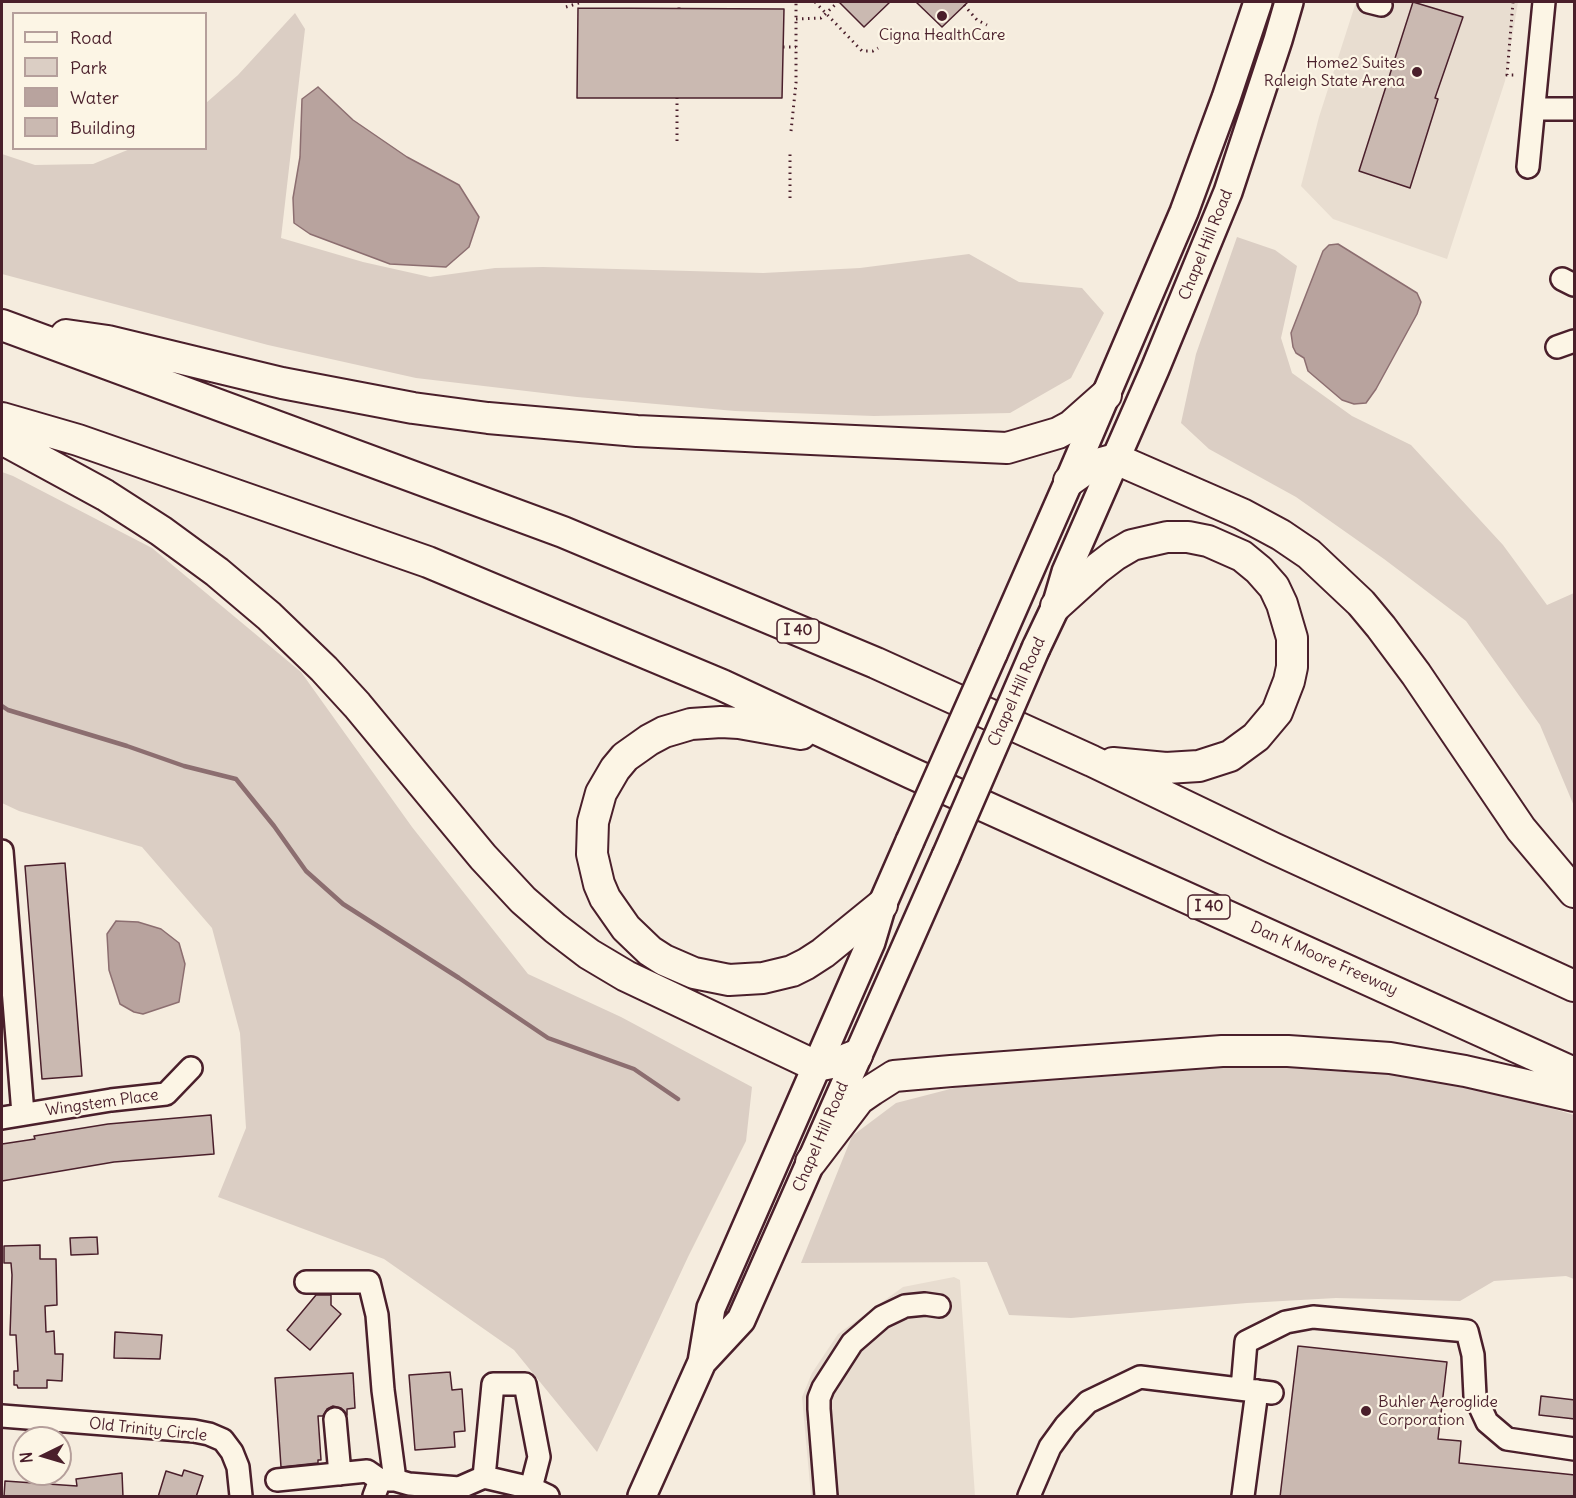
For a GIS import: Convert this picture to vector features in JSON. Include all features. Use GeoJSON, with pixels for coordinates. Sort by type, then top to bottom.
{"type":"FeatureCollection","features":[{"type":"Feature","properties":{"kind":"highway"},"geometry":{"type":"LineString","coordinates":[[7,327],[108,341],[282,383],[413,408],[531,423],[637,431],[1007,448],[1058,433],[1071,426],[1106,395]]}},
{"type":"Feature","properties":{"kind":"highway","name":"I 40"},"geometry":{"type":"LineString","coordinates":[[7,327],[563,532],[876,663],[1575,986]]}},
{"type":"Feature","properties":{"kind":"highway","name":"I 40"},"geometry":{"type":"LineString","coordinates":[[2,418],[78,440],[428,562],[722,685],[844,742]]}},
{"type":"Feature","properties":{"kind":"highway"},"geometry":{"type":"LineString","coordinates":[[2,438],[105,495],[161,531],[217,572],[269,616],[324,669],[357,705],[483,858],[523,900],[589,954],[626,976],[816,1066],[842,1061],[857,1055]]}},
{"type":"Feature","properties":{"kind":"highway"},"geometry":{"type":"LineString","coordinates":[[1069,481],[1090,466],[1116,459],[1242,514],[1290,542],[1331,572],[1381,627],[1416,674],[1521,829],[1575,892]]}},
{"type":"Feature","properties":{"kind":"highway"},"geometry":{"type":"LineString","coordinates":[[1056,606],[1098,567],[1132,545],[1167,537],[1188,537],[1226,547],[1242,555],[1259,570],[1274,587],[1282,604],[1292,638],[1293,652],[1289,681],[1277,712],[1257,737],[1230,756],[1215,762],[1181,768],[1092,761]]}},
{"type":"Feature","properties":{"kind":"highway"},"geometry":{"type":"LineString","coordinates":[[844,742],[761,726],[721,722],[691,724],[656,736],[626,757],[615,769],[601,793],[591,838],[595,870],[605,898],[614,912],[626,928],[650,951],[694,973],[729,980],[763,978],[792,971],[823,953],[882,905]]}},
{"type":"Feature","properties":{"kind":"highway","name":"Dan K Moore Freeway"},"geometry":{"type":"LineString","coordinates":[[844,742],[1575,1072]]}},
{"type":"Feature","properties":{"kind":"highway"},"geometry":{"type":"LineString","coordinates":[[811,1162],[859,1099],[894,1076],[962,1070],[1222,1051],[1288,1051],[1400,1060],[1465,1071],[1575,1096]]}},
{"type":"Feature","properties":{"kind":"main road","name":"Chapel Hill Road"},"geometry":{"type":"LineString","coordinates":[[642,1497],[702,1362],[711,1308],[871,942],[882,905],[1069,481],[1184,212],[1258,2]]}},
{"type":"Feature","properties":{"kind":"main road","name":"Chapel Hill Road"},"geometry":{"type":"LineString","coordinates":[[702,1362],[741,1320],[1056,606],[1066,573],[1228,192],[1289,2]]}},
{"type":"Feature","properties":{"kind":"street"},"geometry":{"type":"LineString","coordinates":[[1528,167],[1544,2]]}},
{"type":"Feature","properties":{"kind":"street"},"geometry":{"type":"LineString","coordinates":[[1534,109],[1575,109]]}},
{"type":"Feature","properties":{"kind":"street"},"geometry":{"type":"LineString","coordinates":[[2,851],[23,1114]]}},
{"type":"Feature","properties":{"kind":"street","name":"Wingstem Place"},"geometry":{"type":"LineString","coordinates":[[2,1118],[111,1100],[166,1094],[191,1068]]}},
{"type":"Feature","properties":{"kind":"street"},"geometry":{"type":"LineString","coordinates":[[306,1282],[369,1282],[377,1315],[383,1390],[383,1486]]}},
{"type":"Feature","properties":{"kind":"street"},"geometry":{"type":"LineString","coordinates":[[826,1497],[819,1409],[822,1388],[852,1343],[882,1317],[905,1306],[925,1304],[939,1306]]}},
{"type":"Feature","properties":{"kind":"street"},"geometry":{"type":"LineString","coordinates":[[1243,1497],[1257,1391],[1246,1342],[1286,1322],[1313,1317],[1467,1331],[1473,1355],[1475,1396],[1487,1422],[1507,1439],[1575,1449]]}},
{"type":"Feature","properties":{"kind":"street"},"geometry":{"type":"LineString","coordinates":[[1029,1497],[1050,1447],[1088,1401],[1140,1377],[1257,1391]]}},
{"type":"Feature","properties":{"kind":"street"},"geometry":{"type":"LineString","coordinates":[[277,1480],[367,1471],[383,1486],[409,1484],[459,1488],[484,1477],[539,1492],[539,1457],[525,1384],[493,1384],[484,1477]]}},
{"type":"Feature","properties":{"kind":"street","name":"Old Trinity Circle"},"geometry":{"type":"LineString","coordinates":[[2,1416],[209,1434],[223,1440],[232,1452],[238,1467],[241,1497]]}},
{"type":"Feature","properties":{"kind":"street"},"geometry":{"type":"LineString","coordinates":[[335,1419],[340,1474]]}},
{"type":"Feature","properties":{"kind":"path"},"geometry":{"type":"LineString","coordinates":[[566,7],[582,2]]}},
{"type":"Feature","properties":{"kind":"path"},"geometry":{"type":"LineString","coordinates":[[679,2],[679,9]]}},
{"type":"Feature","properties":{"kind":"path"},"geometry":{"type":"LineString","coordinates":[[791,131],[796,83],[796,2]]}},
{"type":"Feature","properties":{"kind":"path"},"geometry":{"type":"LineString","coordinates":[[815,2],[862,51],[873,51],[878,48]]}},
{"type":"Feature","properties":{"kind":"path"},"geometry":{"type":"LineString","coordinates":[[796,19],[816,19],[827,13],[838,2]]}},
{"type":"Feature","properties":{"kind":"path"},"geometry":{"type":"LineString","coordinates":[[1513,2],[1507,75],[1515,75]]}},
{"type":"Feature","properties":{"kind":"path"},"geometry":{"type":"LineString","coordinates":[[964,5],[976,20],[987,25]]}},
{"type":"Feature","properties":{"kind":"path"},"geometry":{"type":"LineString","coordinates":[[783,47],[796,47]]}},
{"type":"Feature","properties":{"kind":"path"},"geometry":{"type":"LineString","coordinates":[[677,98],[677,141]]}},
{"type":"Feature","properties":{"kind":"path"},"geometry":{"type":"LineString","coordinates":[[790,153],[790,198]]}},
{"type":"Feature","properties":{"kind":"shaded area"},"geometry":{"type":"Polygon","coordinates":[[[1356,2],[1518,2],[1505,81],[1447,259],[1333,219],[1301,186],[1319,117],[1356,2]]]}},
{"type":"Feature","properties":{"kind":"shaded area"},"geometry":{"type":"Polygon","coordinates":[[[954,1277],[960,1280],[975,1496],[811,1496],[802,1397],[812,1373],[838,1334],[903,1287],[954,1277]]]}},
{"type":"Feature","properties":{"kind":"green space"},"geometry":{"type":"Polygon","coordinates":[[[295,13],[305,29],[281,238],[363,262],[430,277],[495,268],[543,267],[763,273],[860,268],[969,254],[1019,282],[1082,288],[1104,313],[1071,378],[1010,413],[874,416],[735,411],[577,397],[416,378],[268,345],[2,274],[2,154],[35,165],[93,164],[128,150],[207,150],[207,102],[238,75],[295,13]]]}},
{"type":"Feature","properties":{"kind":"green space"},"geometry":{"type":"Polygon","coordinates":[[[1237,237],[1275,250],[1297,266],[1281,338],[1292,373],[1352,416],[1411,445],[1503,545],[1547,605],[1574,593],[1574,806],[1540,725],[1466,621],[1296,497],[1209,449],[1181,423],[1196,354],[1237,237]]]}},
{"type":"Feature","properties":{"kind":"green space"},"geometry":{"type":"Polygon","coordinates":[[[2,472],[152,548],[301,672],[412,827],[528,974],[621,1017],[752,1087],[746,1141],[688,1257],[597,1452],[514,1350],[384,1259],[218,1197],[246,1128],[240,1033],[212,928],[142,847],[19,811],[2,803],[2,472]]]}},
{"type":"Feature","properties":{"kind":"green space"},"geometry":{"type":"Polygon","coordinates":[[[1246,1064],[1373,1070],[1494,1091],[1574,1115],[1574,1279],[1566,1276],[1494,1281],[1460,1301],[1336,1298],[1071,1318],[1009,1315],[987,1262],[801,1263],[852,1136],[896,1103],[958,1087],[1246,1064]]]}},
{"type":"Feature","properties":{"kind":"water"},"geometry":{"type":"Polygon","coordinates":[[[318,87],[353,120],[407,157],[459,185],[479,217],[469,247],[446,267],[390,264],[310,234],[294,223],[293,198],[300,157],[302,99],[318,87]]]}},
{"type":"Feature","properties":{"kind":"water"},"geometry":{"type":"Polygon","coordinates":[[[1338,244],[1417,293],[1421,302],[1417,314],[1366,403],[1354,404],[1342,400],[1308,371],[1304,358],[1296,353],[1293,347],[1291,333],[1323,251],[1329,245],[1338,244]]]}},
{"type":"Feature","properties":{"kind":"water"},"geometry":{"type":"Polygon","coordinates":[[[116,921],[138,922],[161,929],[179,943],[185,964],[179,1002],[143,1014],[120,1004],[109,970],[107,934],[116,921]]]}},
{"type":"Feature","properties":{"kind":"building","name":"Cigna HealthCare"},"geometry":{"type":"Polygon","coordinates":[[[839,2],[890,2],[864,27],[839,2]]]}},
{"type":"Feature","properties":{"kind":"building","name":"Cigna HealthCare"},"geometry":{"type":"Polygon","coordinates":[[[916,2],[968,2],[942,27],[916,2]]]}},
{"type":"Feature","properties":{"kind":"building","name":"Home2 Suites Raleigh State Arena"},"geometry":{"type":"Polygon","coordinates":[[[1413,2],[1463,17],[1435,98],[1438,99],[1410,188],[1359,171],[1413,2]]]}},
{"type":"Feature","properties":{"kind":"building"},"geometry":{"type":"Polygon","coordinates":[[[578,8],[784,9],[782,98],[577,98],[578,8]]]}},
{"type":"Feature","properties":{"kind":"building"},"geometry":{"type":"Polygon","coordinates":[[[65,863],[82,1076],[42,1079],[25,866],[65,863]]]}},
{"type":"Feature","properties":{"kind":"building"},"geometry":{"type":"Polygon","coordinates":[[[211,1115],[214,1154],[114,1162],[2,1181],[2,1144],[35,1139],[34,1136],[108,1124],[211,1115]]]}},
{"type":"Feature","properties":{"kind":"building"},"geometry":{"type":"Polygon","coordinates":[[[97,1237],[98,1254],[71,1255],[70,1238],[97,1237]]]}},
{"type":"Feature","properties":{"kind":"building"},"geometry":{"type":"Polygon","coordinates":[[[40,1245],[40,1259],[56,1259],[57,1305],[45,1306],[46,1332],[54,1331],[55,1354],[63,1354],[62,1381],[47,1380],[47,1388],[18,1388],[14,1385],[14,1371],[18,1371],[16,1335],[10,1335],[11,1263],[4,1263],[4,1246],[40,1245]]]}},
{"type":"Feature","properties":{"kind":"building"},"geometry":{"type":"Polygon","coordinates":[[[316,1295],[331,1295],[331,1305],[341,1314],[310,1350],[287,1330],[316,1295]]]}},
{"type":"Feature","properties":{"kind":"building"},"geometry":{"type":"Polygon","coordinates":[[[115,1332],[162,1335],[160,1359],[114,1358],[115,1332]]]}},
{"type":"Feature","properties":{"kind":"building","name":"Buhler Aeroglide Corporation"},"geometry":{"type":"Polygon","coordinates":[[[1298,1346],[1447,1362],[1438,1439],[1461,1441],[1459,1463],[1575,1475],[1575,1497],[1280,1497],[1298,1346]]]}},
{"type":"Feature","properties":{"kind":"building"},"geometry":{"type":"Polygon","coordinates":[[[450,1372],[452,1390],[462,1389],[465,1431],[454,1432],[455,1447],[415,1450],[409,1375],[450,1372]]]}},
{"type":"Feature","properties":{"kind":"building"},"geometry":{"type":"Polygon","coordinates":[[[353,1373],[355,1408],[347,1409],[347,1415],[341,1408],[333,1406],[327,1409],[323,1416],[318,1416],[321,1460],[318,1460],[318,1463],[281,1467],[275,1378],[353,1373]]]}},
{"type":"Feature","properties":{"kind":"building"},"geometry":{"type":"Polygon","coordinates":[[[1541,1396],[1575,1400],[1575,1419],[1539,1415],[1541,1396]]]}},
{"type":"Feature","properties":{"kind":"building"},"geometry":{"type":"Polygon","coordinates":[[[184,1470],[203,1476],[196,1497],[158,1497],[166,1471],[182,1476],[184,1470]]]}},
{"type":"Feature","properties":{"kind":"building"},"geometry":{"type":"Polygon","coordinates":[[[122,1473],[123,1497],[4,1497],[5,1481],[12,1481],[12,1486],[77,1486],[76,1479],[122,1473]]]}},
{"type":"Feature","properties":{"kind":"waterway"},"geometry":{"type":"LineString","coordinates":[[2,706],[8,710],[184,766],[236,779],[306,871],[343,904],[548,1038],[634,1069],[678,1099]]}},
{"type":"Feature","properties":{"kind":"place","name":"Cigna HealthCare"},"geometry":{"type":"Point","coordinates":[942,16]}},
{"type":"Feature","properties":{"kind":"place","name":"Home2 Suites Raleigh State Arena"},"geometry":{"type":"Point","coordinates":[1417,72]}},
{"type":"Feature","properties":{"kind":"place","name":"Buhler Aeroglide Corporation"},"geometry":{"type":"Point","coordinates":[1366,1411]}}]}
